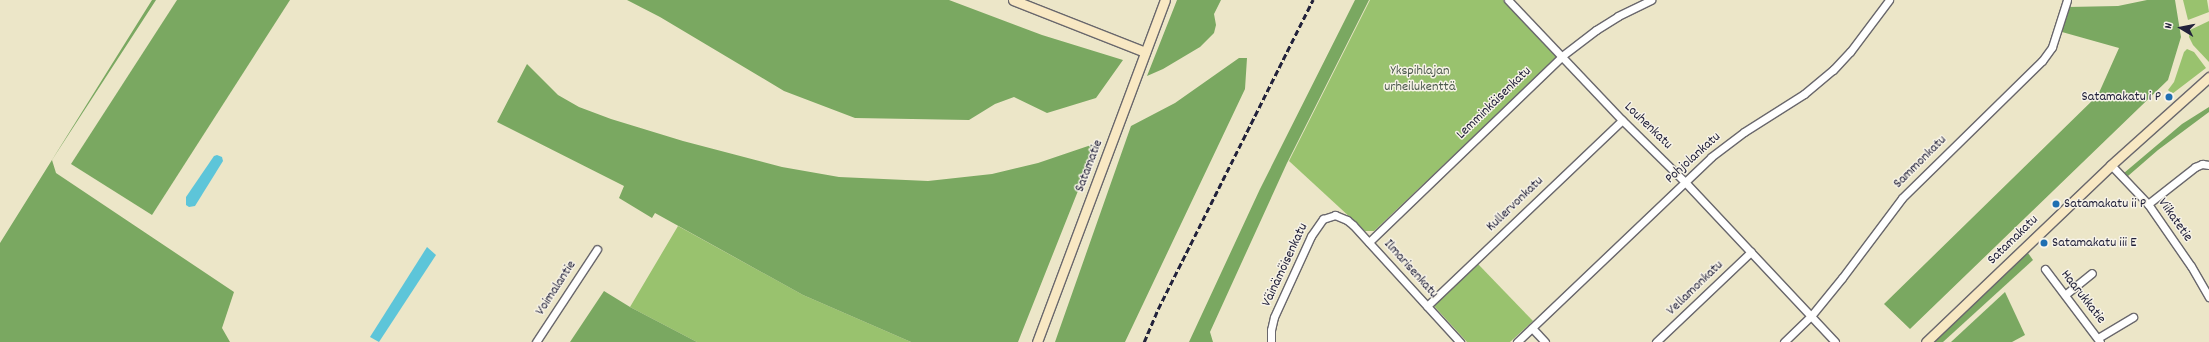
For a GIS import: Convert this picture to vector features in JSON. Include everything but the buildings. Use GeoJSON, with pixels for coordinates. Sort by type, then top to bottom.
{"type":"FeatureCollection","features":[{"type":"Feature","properties":{"kind":"street"},"geometry":{"type":"LineString","coordinates":[[1013,0],[1145,52]]}},
{"type":"Feature","properties":{"kind":"street","name":"Satamatie"},"geometry":{"type":"LineString","coordinates":[[1037,342],[1165,0]]}},
{"type":"Feature","properties":{"kind":"street","name":"Louhenkatu"},"geometry":{"type":"LineString","coordinates":[[1508,0],[1622,120],[1685,182],[1835,342]]}},
{"type":"Feature","properties":{"kind":"street","name":"Lemminkäisenkatu"},"geometry":{"type":"LineString","coordinates":[[1369,242],[1562,56],[1596,30],[1650,0]]}},
{"type":"Feature","properties":{"kind":"street","name":"Pohjolankatu"},"geometry":{"type":"LineString","coordinates":[[1517,342],[1685,182],[1730,142],[1804,94],[1833,70],[1850,52],[1889,0]]}},
{"type":"Feature","properties":{"kind":"street","name":"Sammonkatu"},"geometry":{"type":"LineString","coordinates":[[1784,342],[1810,316],[1846,272],[1902,198],[2042,61],[2052,47],[2067,0]]}},
{"type":"Feature","properties":{"kind":"street","name":"Satamakatu"},"geometry":{"type":"LineString","coordinates":[[1926,342],[2111,165],[2209,77]]}},
{"type":"Feature","properties":{"kind":"street","name":"Kullervonkatu"},"geometry":{"type":"LineString","coordinates":[[1427,306],[1622,120]]}},
{"type":"Feature","properties":{"kind":"street"},"geometry":{"type":"LineString","coordinates":[[2148,204],[2195,167],[2202,164],[2209,165]]}},
{"type":"Feature","properties":{"kind":"street","name":"Viikatetie"},"geometry":{"type":"LineString","coordinates":[[2111,165],[2148,204],[2191,266],[2209,297]]}},
{"type":"Feature","properties":{"kind":"street","name":"Väinämöisenkatu"},"geometry":{"type":"LineString","coordinates":[[1270,342],[1274,317],[1311,236],[1323,219],[1335,215],[1340,216]]}},
{"type":"Feature","properties":{"kind":"street","name":"Ilmarisenkatu"},"geometry":{"type":"LineString","coordinates":[[1340,216],[1347,220],[1369,242],[1460,342]]}},
{"type":"Feature","properties":{"kind":"street","name":"Voimalantie"},"geometry":{"type":"LineString","coordinates":[[536,342],[597,249]]}},
{"type":"Feature","properties":{"kind":"street","name":"Vellamonkatu"},"geometry":{"type":"LineString","coordinates":[[1656,342],[1751,252]]}},
{"type":"Feature","properties":{"kind":"street","name":"Haarukkatie"},"geometry":{"type":"LineString","coordinates":[[2044,269],[2066,294],[2099,340]]}},
{"type":"Feature","properties":{"kind":"street"},"geometry":{"type":"LineString","coordinates":[[2066,294],[2092,273]]}},
{"type":"Feature","properties":{"kind":"street"},"geometry":{"type":"LineString","coordinates":[[2099,340],[2133,317]]}},
{"type":"Feature","properties":{"kind":"street"},"geometry":{"type":"LineString","coordinates":[[1532,328],[1545,342]]}},
{"type":"Feature","properties":{"kind":"green space"},"geometry":{"type":"Polygon","coordinates":[[[152,0],[156,0],[52,160],[56,173],[234,292],[222,328],[230,342],[0,342],[0,243],[152,0]]]}},
{"type":"Feature","properties":{"kind":"green space"},"geometry":{"type":"Polygon","coordinates":[[[177,0],[290,0],[152,215],[71,164],[177,0]]]}},
{"type":"Feature","properties":{"kind":"green space"},"geometry":{"type":"Polygon","coordinates":[[[627,0],[949,0],[1042,35],[1123,60],[1096,98],[1047,113],[1014,97],[995,104],[969,120],[855,118],[784,91],[660,17],[627,0]]]}},
{"type":"Feature","properties":{"kind":"green space"},"geometry":{"type":"Polygon","coordinates":[[[1177,0],[1221,0],[1214,14],[1216,25],[1214,33],[1200,47],[1163,69],[1147,76],[1177,0]]]}},
{"type":"Feature","properties":{"kind":"green space"},"geometry":{"type":"Polygon","coordinates":[[[1355,0],[1369,0],[1287,163],[1210,332],[1213,342],[1189,342],[1260,189],[1355,0]]]}},
{"type":"Feature","properties":{"kind":"green space","name":"Ykspihlajan urheilukenttä"},"geometry":{"type":"Polygon","coordinates":[[[1370,0],[1503,0],[1557,57],[1374,231],[1365,231],[1289,161],[1370,0]]]}},
{"type":"Feature","properties":{"kind":"green space"},"geometry":{"type":"Polygon","coordinates":[[[2147,0],[2175,0],[2181,37],[2168,80],[1910,329],[1884,304],[2098,95],[2119,48],[2062,32],[2068,7],[2118,6],[2147,0]]]}},
{"type":"Feature","properties":{"kind":"green space"},"geometry":{"type":"Polygon","coordinates":[[[2183,0],[2207,0],[2209,12],[2188,20],[2183,0]]]}},
{"type":"Feature","properties":{"kind":"green space"},"geometry":{"type":"Polygon","coordinates":[[[2209,21],[2209,62],[2193,45],[2189,37],[2190,30],[2209,21]]]}},
{"type":"Feature","properties":{"kind":"green space"},"geometry":{"type":"Polygon","coordinates":[[[2187,49],[2194,52],[2206,68],[2172,94],[2168,90],[2174,82],[2184,52],[2187,49]]]}},
{"type":"Feature","properties":{"kind":"green space"},"geometry":{"type":"Polygon","coordinates":[[[1239,58],[1247,58],[1245,89],[1125,342],[1055,342],[1131,126],[1175,103],[1239,58]]]}},
{"type":"Feature","properties":{"kind":"green space"},"geometry":{"type":"Polygon","coordinates":[[[527,64],[558,95],[579,107],[611,119],[683,141],[782,167],[839,177],[928,181],[992,174],[1038,163],[1097,143],[1018,342],[911,342],[803,295],[655,213],[652,218],[619,198],[624,186],[497,122],[527,64]]]}},
{"type":"Feature","properties":{"kind":"green space"},"geometry":{"type":"Polygon","coordinates":[[[2209,107],[2209,112],[2158,150],[2128,176],[2124,173],[2182,124],[2209,107]]]}},
{"type":"Feature","properties":{"kind":"green space"},"geometry":{"type":"Polygon","coordinates":[[[678,226],[803,295],[911,342],[697,342],[630,307],[678,226]]]}},
{"type":"Feature","properties":{"kind":"green space"},"geometry":{"type":"Polygon","coordinates":[[[2028,253],[2033,260],[1943,342],[1933,342],[2028,253]]]}},
{"type":"Feature","properties":{"kind":"green space"},"geometry":{"type":"Polygon","coordinates":[[[1478,264],[1533,321],[1510,342],[1467,342],[1434,306],[1478,264]]]}},
{"type":"Feature","properties":{"kind":"green space"},"geometry":{"type":"Polygon","coordinates":[[[604,291],[630,307],[697,342],[570,342],[604,291]]]}},
{"type":"Feature","properties":{"kind":"green space"},"geometry":{"type":"Polygon","coordinates":[[[2005,292],[2025,335],[2012,342],[1951,342],[2005,292]]]}},
{"type":"Feature","properties":{"kind":"water"},"geometry":{"type":"Polygon","coordinates":[[[217,155],[222,157],[223,161],[195,206],[189,207],[186,205],[186,197],[214,156],[217,155]]]}},
{"type":"Feature","properties":{"kind":"water"},"geometry":{"type":"Polygon","coordinates":[[[427,247],[436,255],[379,342],[370,337],[427,247]]]}},
{"type":"Feature","properties":{"kind":"railway"},"geometry":{"type":"LineString","coordinates":[[1144,342],[1158,309],[1313,0]]}},
{"type":"Feature","properties":{"kind":"place","name":"Satamakatu i P"},"geometry":{"type":"Point","coordinates":[2169,97]}},
{"type":"Feature","properties":{"kind":"place","name":"Satamakatu ii P"},"geometry":{"type":"Point","coordinates":[2056,204]}},
{"type":"Feature","properties":{"kind":"place","name":"Satamakatu iii E"},"geometry":{"type":"Point","coordinates":[2044,243]}}]}
